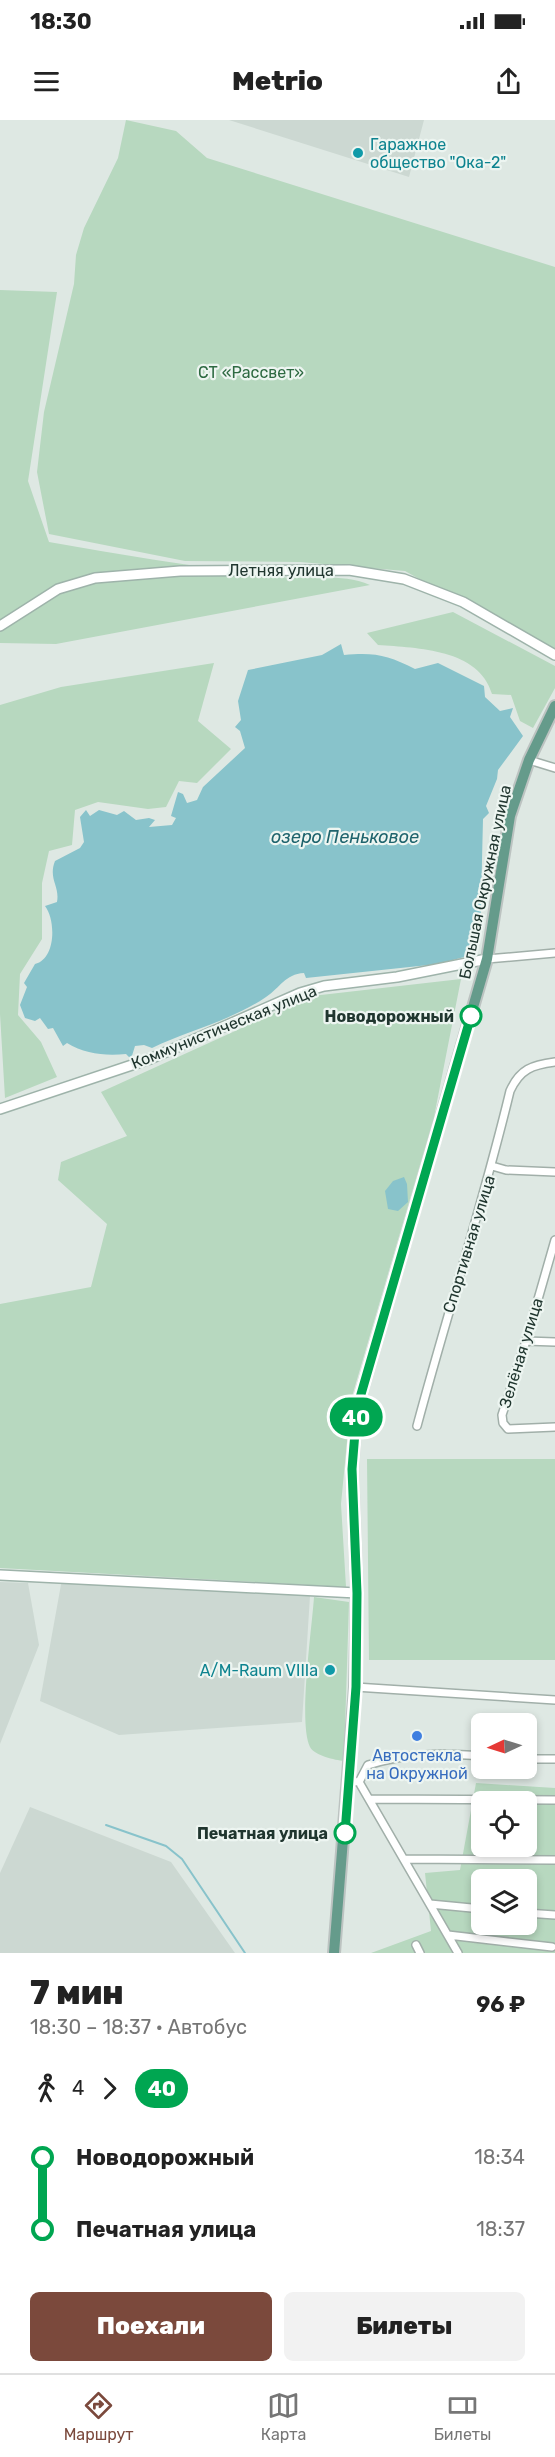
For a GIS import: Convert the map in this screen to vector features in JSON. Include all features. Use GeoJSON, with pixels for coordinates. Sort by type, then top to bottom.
{"type":"FeatureCollection","features":[{"type":"Feature","properties":{"kind":"main road","name":"Большая Окружная улица"},"geometry":{"type":"LineString","coordinates":[[334,1953],[355,1782],[357,1593],[352,1469],[357,1408],[487,959],[510,816],[528,760],[555,706]]}},
{"type":"Feature","properties":{"kind":"street","name":"Летняя улица"},"geometry":{"type":"LineString","coordinates":[[0,626],[58,589],[94,578],[180,571],[349,570],[404,579],[464,602],[555,654]]}},
{"type":"Feature","properties":{"kind":"street"},"geometry":{"type":"LineString","coordinates":[[528,760],[555,768]]}},
{"type":"Feature","properties":{"kind":"street"},"geometry":{"type":"LineString","coordinates":[[487,959],[555,953]]}},
{"type":"Feature","properties":{"kind":"street","name":"Коммунистическая улица"},"geometry":{"type":"LineString","coordinates":[[0,1109],[150,1059],[300,993],[324,986],[397,977],[487,959]]}},
{"type":"Feature","properties":{"kind":"street","name":"Спортивная улица"},"geometry":{"type":"LineString","coordinates":[[417,1426],[451,1301],[467,1258],[510,1091],[517,1076],[528,1068],[555,1062]]}},
{"type":"Feature","properties":{"kind":"street"},"geometry":{"type":"LineString","coordinates":[[492,1166],[506,1170],[555,1172]]}},
{"type":"Feature","properties":{"kind":"street","name":"Зелёная улица"},"geometry":{"type":"LineString","coordinates":[[555,1240],[552,1261],[502,1415],[502,1423],[508,1429],[555,1427]]}},
{"type":"Feature","properties":{"kind":"street"},"geometry":{"type":"LineString","coordinates":[[526,1341],[555,1342]]}},
{"type":"Feature","properties":{"kind":"street"},"geometry":{"type":"LineString","coordinates":[[0,1575],[357,1593]]}},
{"type":"Feature","properties":{"kind":"street"},"geometry":{"type":"LineString","coordinates":[[356,1687],[555,1700]]}},
{"type":"Feature","properties":{"kind":"street"},"geometry":{"type":"LineString","coordinates":[[458,1953],[370,1799],[355,1782],[368,1765],[387,1759],[414,1753],[471,1756]]}},
{"type":"Feature","properties":{"kind":"street"},"geometry":{"type":"LineString","coordinates":[[537,1759],[555,1759]]}},
{"type":"Feature","properties":{"kind":"street"},"geometry":{"type":"LineString","coordinates":[[370,1799],[555,1800]]}},
{"type":"Feature","properties":{"kind":"street"},"geometry":{"type":"LineString","coordinates":[[404,1859],[555,1860]]}},
{"type":"Feature","properties":{"kind":"street"},"geometry":{"type":"LineString","coordinates":[[430,1904],[471,1908]]}},
{"type":"Feature","properties":{"kind":"street"},"geometry":{"type":"LineString","coordinates":[[537,1914],[555,1915]]}},
{"type":"Feature","properties":{"kind":"street"},"geometry":{"type":"LineString","coordinates":[[447,1935],[552,1947]]}},
{"type":"Feature","properties":{"kind":"shaded area"},"geometry":{"type":"Polygon","coordinates":[[[229,120],[424,120],[409,177],[229,120]]]}},
{"type":"Feature","properties":{"kind":"shaded area"},"geometry":{"type":"Polygon","coordinates":[[[62,1579],[310,1596],[302,1722],[119,1735],[40,1701],[62,1579]]]}},
{"type":"Feature","properties":{"kind":"shaded area"},"geometry":{"type":"Polygon","coordinates":[[[0,1582],[28,1583],[39,1645],[0,1744],[0,1582]]]}},
{"type":"Feature","properties":{"kind":"shaded area"},"geometry":{"type":"Polygon","coordinates":[[[30,1807],[171,1862],[235,1953],[0,1953],[0,1873],[30,1807]]]}},
{"type":"Feature","properties":{"kind":"green space","name":"СТ «Рассвет»"},"geometry":{"type":"Polygon","coordinates":[[[126,120],[176,131],[207,158],[555,267],[555,655],[405,571],[300,562],[185,561],[49,534],[37,472],[44,412],[74,284],[76,255],[84,228],[118,158],[126,120]]]}},
{"type":"Feature","properties":{"kind":"green space"},"geometry":{"type":"Polygon","coordinates":[[[0,290],[57,292],[28,481],[49,542],[222,570],[292,578],[348,579],[370,585],[56,644],[0,643],[0,290]]]}},
{"type":"Feature","properties":{"kind":"green space"},"geometry":{"type":"Polygon","coordinates":[[[453,612],[555,666],[555,688],[533,728],[520,721],[511,695],[492,694],[485,679],[461,660],[428,650],[378,645],[367,633],[453,612]]]}},
{"type":"Feature","properties":{"kind":"green space"},"geometry":{"type":"Polygon","coordinates":[[[214,663],[198,721],[231,749],[197,783],[179,781],[166,807],[148,809],[98,802],[75,810],[72,845],[49,851],[42,883],[42,939],[20,974],[18,1015],[41,1042],[57,1077],[5,1098],[0,1014],[0,705],[61,687],[214,663]]]}},
{"type":"Feature","properties":{"kind":"green space"},"geometry":{"type":"Polygon","coordinates":[[[461,979],[434,1117],[351,1400],[341,1504],[346,1587],[0,1568],[0,1304],[91,1287],[107,1224],[58,1180],[61,1162],[127,1136],[101,1092],[312,996],[461,979]]]}},
{"type":"Feature","properties":{"kind":"green space"},"geometry":{"type":"Polygon","coordinates":[[[367,1459],[555,1459],[555,1660],[369,1660],[367,1459]]]}},
{"type":"Feature","properties":{"kind":"green space"},"geometry":{"type":"Polygon","coordinates":[[[314,1597],[349,1602],[344,1761],[316,1753],[310,1747],[307,1735],[305,1697],[314,1597]]]}},
{"type":"Feature","properties":{"kind":"green space"},"geometry":{"type":"Polygon","coordinates":[[[476,1783],[555,1788],[555,1953],[371,1953],[431,1931],[425,1873],[460,1870],[471,1810],[471,1857],[537,1857],[537,1791],[475,1791],[476,1783]]]}},
{"type":"Feature","properties":{"kind":"water","name":"озеро Пеньковое"},"geometry":{"type":"Polygon","coordinates":[[[341,644],[344,655],[381,656],[397,660],[415,669],[438,663],[484,686],[485,697],[500,711],[513,708],[510,717],[523,736],[498,770],[497,779],[486,806],[489,813],[483,819],[480,943],[469,948],[468,956],[438,964],[306,978],[304,973],[297,974],[239,1013],[152,1048],[144,1045],[135,1046],[131,1059],[126,1054],[95,1053],[81,1050],[67,1043],[63,1046],[53,1028],[48,1029],[40,1018],[35,1021],[25,1018],[20,1005],[27,987],[24,983],[35,964],[47,955],[52,938],[51,920],[45,906],[57,902],[53,867],[55,861],[80,848],[84,842],[80,817],[86,810],[90,816],[99,810],[117,815],[124,811],[136,820],[149,818],[155,820],[149,827],[172,825],[176,818],[171,816],[178,792],[183,794],[187,803],[197,800],[203,787],[245,748],[240,731],[235,727],[241,720],[238,701],[248,670],[322,655],[341,644]]]}},
{"type":"Feature","properties":{"kind":"water"},"geometry":{"type":"Polygon","coordinates":[[[404,1177],[407,1184],[408,1202],[398,1211],[388,1209],[385,1191],[393,1181],[404,1177]]]}},
{"type":"Feature","properties":{"kind":"waterway"},"geometry":{"type":"LineString","coordinates":[[106,1825],[166,1846],[182,1859],[245,1953]]}},
{"type":"Feature","properties":{"kind":"bus line","name":"40"},"geometry":{"type":"LineString","coordinates":[[345,1833],[356,1687],[357,1593],[352,1469],[357,1408],[471,1016]]}},
{"type":"Feature","properties":{"kind":"place","name":"Гаражное общество \"Ока-2\""},"geometry":{"type":"Point","coordinates":[358,153]}},
{"type":"Feature","properties":{"kind":"place","name":"Новодорожный"},"geometry":{"type":"Point","coordinates":[471,1016]}},
{"type":"Feature","properties":{"kind":"place","name":"A/M-Raum VIIIa"},"geometry":{"type":"Point","coordinates":[330,1670]}},
{"type":"Feature","properties":{"kind":"place","name":"Автостекла на Окружной"},"geometry":{"type":"Point","coordinates":[417,1736]}},
{"type":"Feature","properties":{"kind":"place","name":"Печатная улица"},"geometry":{"type":"Point","coordinates":[345,1833]}}]}
